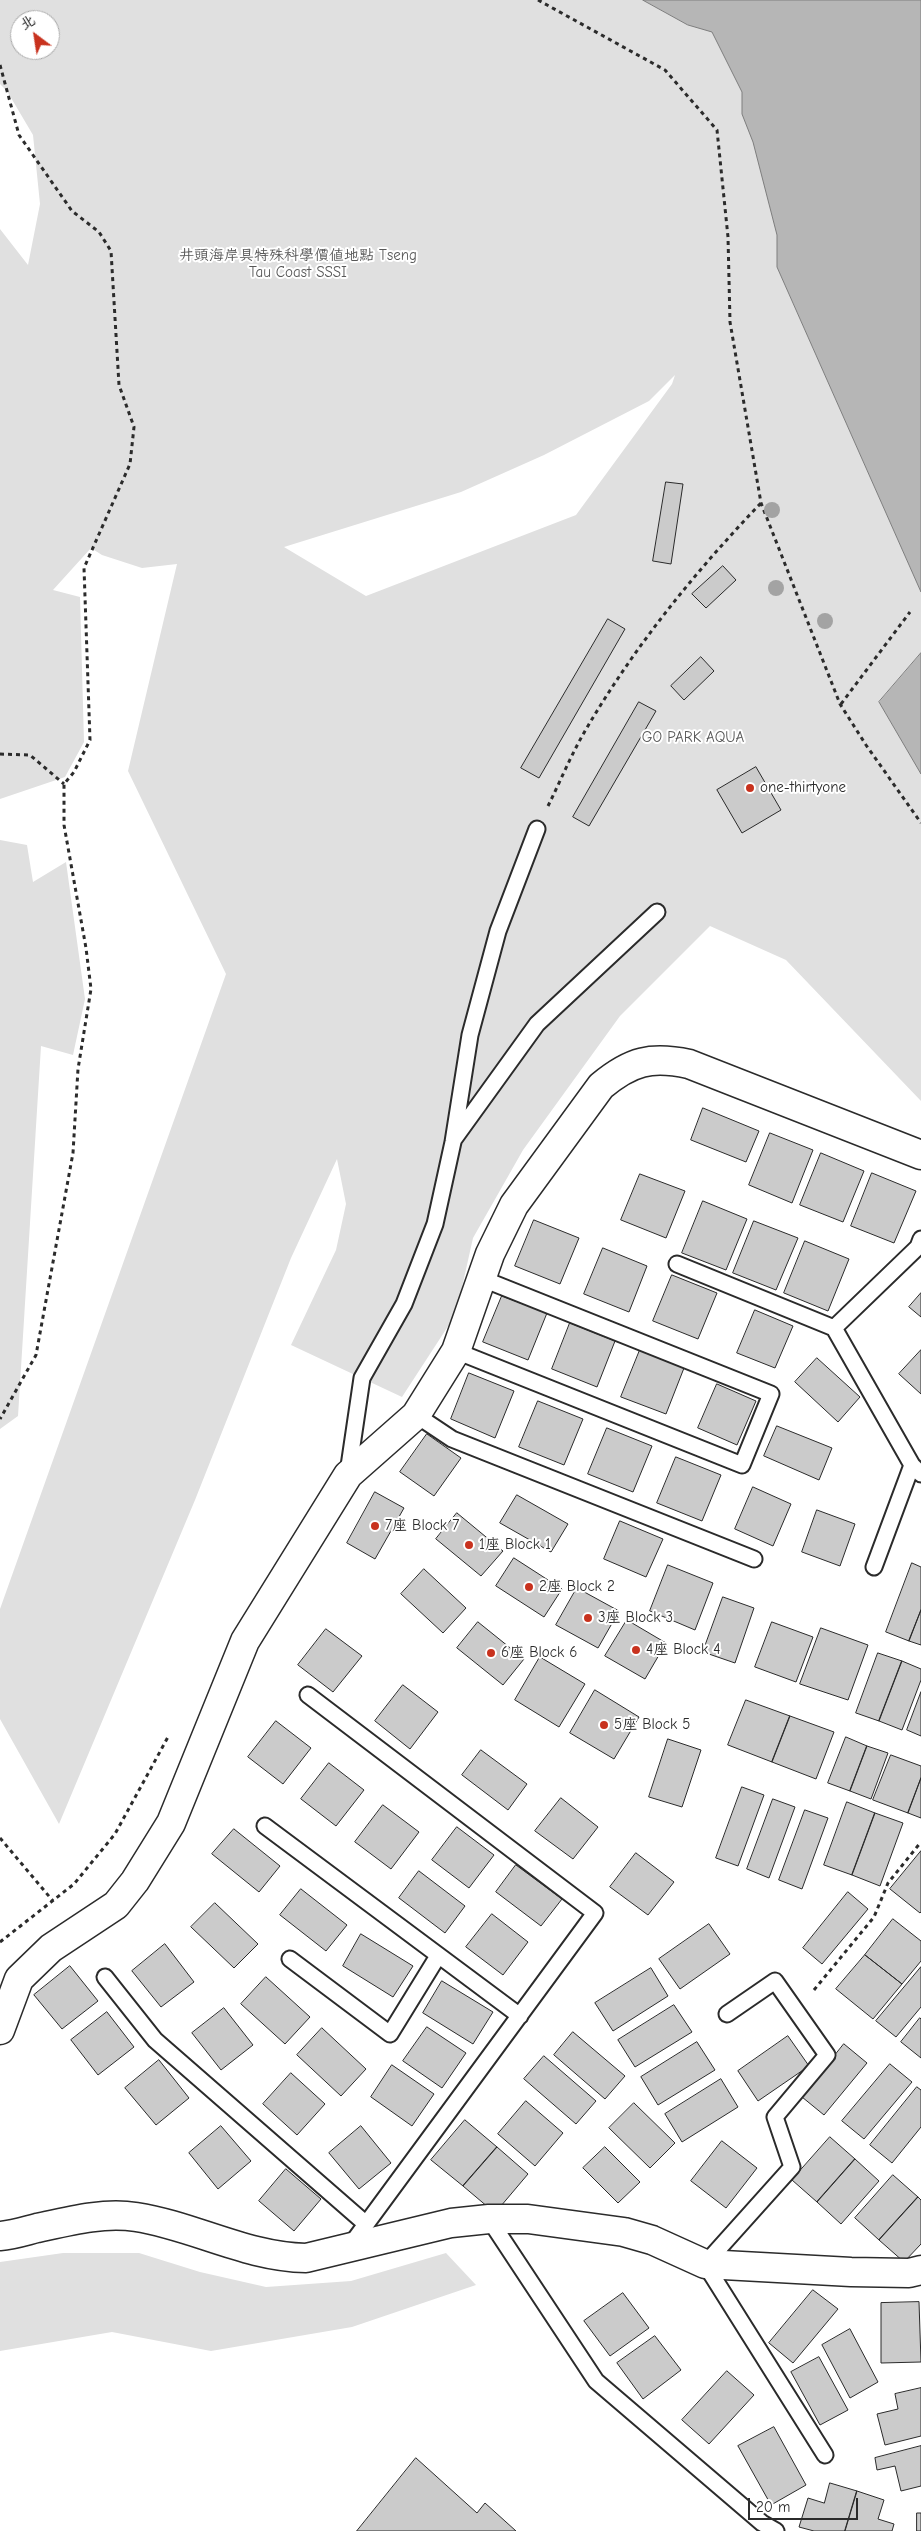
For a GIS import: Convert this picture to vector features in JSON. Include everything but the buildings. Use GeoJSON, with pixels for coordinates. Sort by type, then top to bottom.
{"type":"FeatureCollection","features":[{"type":"Feature","properties":{"kind":"street"},"geometry":{"type":"LineString","coordinates":[[0,2030],[19,1980],[51,1948],[116,1905],[135,1881],[171,1822],[245,1641],[348,1475],[416,1414],[456,1352],[483,1279],[490,1254],[514,1205],[602,1086],[620,1071],[642,1062],[665,1059],[689,1064],[921,1157]]}},
{"type":"Feature","properties":{"kind":"street"},"geometry":{"type":"LineString","coordinates":[[0,2236],[84,2218],[109,2215],[158,2221],[283,2258],[306,2258],[451,2223],[490,2219],[528,2219],[624,2232],[652,2240],[705,2264],[851,2272],[908,2272],[921,2270]]}},
{"type":"Feature","properties":{"kind":"lane"},"geometry":{"type":"LineString","coordinates":[[348,1475],[362,1378],[404,1304],[434,1224],[453,1142],[470,1035],[498,930],[536,830]]}},
{"type":"Feature","properties":{"kind":"lane"},"geometry":{"type":"LineString","coordinates":[[453,1142],[537,1024],[657,912]]}},
{"type":"Feature","properties":{"kind":"lane"},"geometry":{"type":"LineString","coordinates":[[834,1328],[918,1247],[921,1239]]}},
{"type":"Feature","properties":{"kind":"lane"},"geometry":{"type":"LineString","coordinates":[[677,1264],[834,1328],[916,1470],[874,1567]]}},
{"type":"Feature","properties":{"kind":"lane"},"geometry":{"type":"LineString","coordinates":[[456,1352],[742,1465],[771,1394],[483,1279]]}},
{"type":"Feature","properties":{"kind":"lane"},"geometry":{"type":"LineString","coordinates":[[416,1414],[452,1439],[754,1559]]}},
{"type":"Feature","properties":{"kind":"lane"},"geometry":{"type":"LineString","coordinates":[[308,1695],[595,1913],[350,2247]]}},
{"type":"Feature","properties":{"kind":"lane"},"geometry":{"type":"LineString","coordinates":[[265,1826],[520,2016]]}},
{"type":"Feature","properties":{"kind":"lane"},"geometry":{"type":"LineString","coordinates":[[290,1959],[390,2034],[438,1956]]}},
{"type":"Feature","properties":{"kind":"lane"},"geometry":{"type":"LineString","coordinates":[[105,1977],[155,2040],[366,2224]]}},
{"type":"Feature","properties":{"kind":"lane"},"geometry":{"type":"LineString","coordinates":[[727,2014],[775,1981],[826,2055],[775,2117],[792,2167],[705,2264],[825,2455]]}},
{"type":"Feature","properties":{"kind":"lane"},"geometry":{"type":"LineString","coordinates":[[490,2219],[596,2381],[762,2523],[776,2531]]}},
{"type":"Feature","properties":{"kind":"path"},"geometry":{"type":"LineString","coordinates":[[538,0],[665,70],[717,130],[728,237],[730,322],[761,503],[840,704],[866,745],[921,823]]}},
{"type":"Feature","properties":{"kind":"path"},"geometry":{"type":"LineString","coordinates":[[0,65],[19,135],[72,210],[99,232],[111,251],[119,385],[134,427],[130,464],[84,568],[90,740],[74,772],[64,784],[64,825],[86,948],[91,989],[78,1069],[73,1153],[36,1355],[0,1419]]}},
{"type":"Feature","properties":{"kind":"path"},"geometry":{"type":"LineString","coordinates":[[536,830],[584,732],[623,670],[665,611],[711,555],[761,503]]}},
{"type":"Feature","properties":{"kind":"path"},"geometry":{"type":"LineString","coordinates":[[840,704],[910,612]]}},
{"type":"Feature","properties":{"kind":"path"},"geometry":{"type":"LineString","coordinates":[[0,754],[30,755],[64,784]]}},
{"type":"Feature","properties":{"kind":"path"},"geometry":{"type":"LineString","coordinates":[[0,1838],[78,1930]]}},
{"type":"Feature","properties":{"kind":"path"},"geometry":{"type":"LineString","coordinates":[[796,2012],[874,1917],[888,1883],[921,1842]]}},
{"type":"Feature","properties":{"kind":"green space"},"geometry":{"type":"Polygon","coordinates":[[[0,0],[727,0],[800,112],[777,267],[921,592],[921,653],[879,702],[921,774],[921,1101],[786,960],[710,926],[620,1016],[523,1150],[473,1238],[456,1314],[402,1397],[291,1345],[336,1250],[346,1204],[337,1159],[291,1258],[195,1500],[59,1824],[0,1719],[0,1609],[226,974],[128,771],[177,564],[142,568],[102,555],[91,548],[53,590],[80,597],[84,742],[65,777],[0,799],[0,229],[28,265],[40,204],[33,135],[7,91],[0,84],[0,0]],[[675,375],[649,401],[544,455],[461,492],[284,547],[366,596],[576,515],[672,384],[675,375]]]}},
{"type":"Feature","properties":{"kind":"green space"},"geometry":{"type":"Polygon","coordinates":[[[0,840],[27,845],[33,882],[66,862],[85,999],[73,1055],[41,1046],[18,1416],[0,1429],[0,840]]]}},
{"type":"Feature","properties":{"kind":"green space"},"geometry":{"type":"Polygon","coordinates":[[[63,2253],[139,2253],[200,2272],[266,2287],[351,2281],[446,2253],[476,2285],[352,2327],[211,2351],[112,2332],[0,2351],[0,2262],[63,2253]]]}},
{"type":"Feature","properties":{"kind":"shaded area"},"geometry":{"type":"Polygon","coordinates":[[[643,0],[921,0],[921,592],[777,267],[777,235],[753,142],[742,114],[742,92],[712,32],[688,25],[643,0]]]}},
{"type":"Feature","properties":{"kind":"shaded area"},"geometry":{"type":"Polygon","coordinates":[[[921,653],[921,774],[879,702],[921,653]]]}},
{"type":"Feature","properties":{"kind":"place","name":"one-thirtyone"},"geometry":{"type":"Point","coordinates":[750,788]}},
{"type":"Feature","properties":{"kind":"place","name":"7座 Block 7"},"geometry":{"type":"Point","coordinates":[375,1526]}},
{"type":"Feature","properties":{"kind":"place","name":"1座 Block 1"},"geometry":{"type":"Point","coordinates":[469,1545]}},
{"type":"Feature","properties":{"kind":"place","name":"2座 Block 2"},"geometry":{"type":"Point","coordinates":[529,1587]}},
{"type":"Feature","properties":{"kind":"place","name":"3座 Block 3"},"geometry":{"type":"Point","coordinates":[588,1618]}},
{"type":"Feature","properties":{"kind":"place","name":"4座 Block 4"},"geometry":{"type":"Point","coordinates":[636,1650]}},
{"type":"Feature","properties":{"kind":"place","name":"6座 Block 6"},"geometry":{"type":"Point","coordinates":[491,1653]}},
{"type":"Feature","properties":{"kind":"place","name":"5座 Block 5"},"geometry":{"type":"Point","coordinates":[604,1725]}},
{"type":"Feature","properties":{"kind":"park label","name":"井頭海岸具特殊科學價值地點 Tseng Tau Coast SSSI"},"geometry":{"type":"Point","coordinates":[298,264]}},
{"type":"Feature","properties":{"kind":"park label","name":"GO PARK AQUA"},"geometry":{"type":"Point","coordinates":[693,738]}}]}
